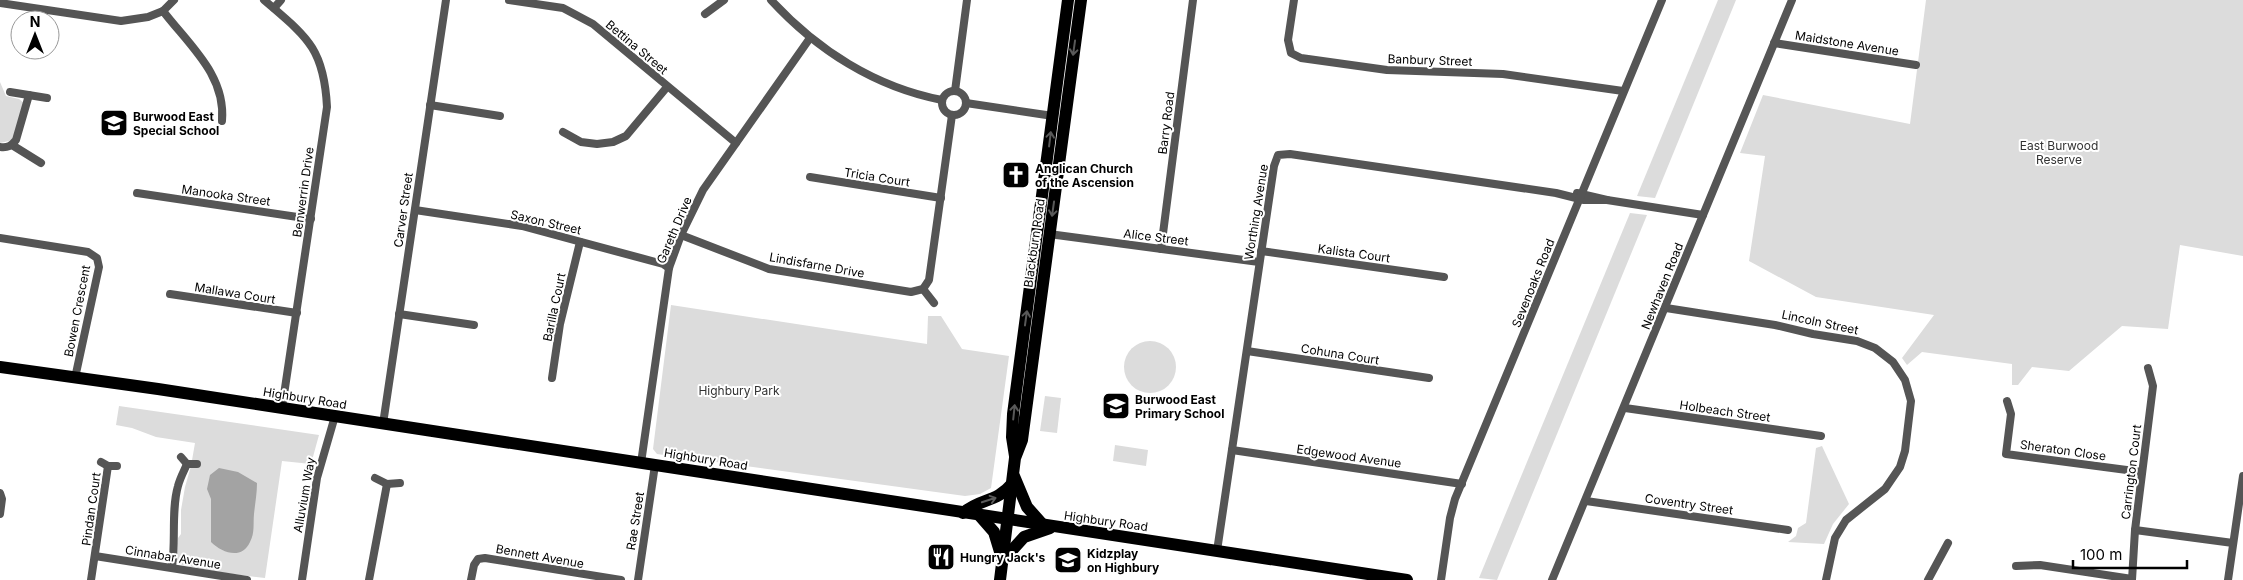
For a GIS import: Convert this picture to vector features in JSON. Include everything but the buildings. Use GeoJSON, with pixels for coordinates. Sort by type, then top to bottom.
{"type":"FeatureCollection","features":[{"type":"Feature","properties":{"kind":"main road","name":"Blackburn Road"},"geometry":{"type":"LineString","coordinates":[[1059,117],[1068,0]]}},
{"type":"Feature","properties":{"kind":"main road","name":"Blackburn Road"},"geometry":{"type":"LineString","coordinates":[[1002,569],[1015,458],[1012,438],[1013,414],[1043,234],[1059,117],[1081,0]]}},
{"type":"Feature","properties":{"kind":"main road","name":"Highbury Road"},"geometry":{"type":"LineString","coordinates":[[0,367],[335,416],[1407,580]]}},
{"type":"Feature","properties":{"kind":"main road"},"geometry":{"type":"LineString","coordinates":[[963,513],[973,505],[1003,494],[1013,478]]}},
{"type":"Feature","properties":{"kind":"main road"},"geometry":{"type":"LineString","coordinates":[[1002,569],[1009,551],[1024,537],[1049,526],[1028,507],[1013,478]]}},
{"type":"Feature","properties":{"kind":"main road"},"geometry":{"type":"LineString","coordinates":[[980,516],[998,540],[1002,569]]}},
{"type":"Feature","properties":{"kind":"street"},"geometry":{"type":"LineString","coordinates":[[0,3],[121,22],[148,17],[163,11],[174,0]]}},
{"type":"Feature","properties":{"kind":"street","name":"Benwerrin Drive"},"geometry":{"type":"LineString","coordinates":[[264,0],[305,37],[319,59],[326,80],[327,107],[282,408]]}},
{"type":"Feature","properties":{"kind":"street"},"geometry":{"type":"LineString","coordinates":[[274,8],[281,0]]}},
{"type":"Feature","properties":{"kind":"street","name":"Carver Street"},"geometry":{"type":"LineString","coordinates":[[383,424],[446,0]]}},
{"type":"Feature","properties":{"kind":"street","name":"Bettina Street"},"geometry":{"type":"LineString","coordinates":[[509,0],[563,8],[579,15],[593,24],[736,143]]}},
{"type":"Feature","properties":{"kind":"street"},"geometry":{"type":"LineString","coordinates":[[705,14],[724,0]]}},
{"type":"Feature","properties":{"kind":"street"},"geometry":{"type":"LineString","coordinates":[[771,0],[810,38],[844,63],[887,83],[925,97],[942,100]]}},
{"type":"Feature","properties":{"kind":"street"},"geometry":{"type":"LineString","coordinates":[[955,91],[967,0]]}},
{"type":"Feature","properties":{"kind":"street","name":"Barry Road"},"geometry":{"type":"LineString","coordinates":[[1161,249],[1193,0]]}},
{"type":"Feature","properties":{"kind":"street","name":"Banbury Street"},"geometry":{"type":"LineString","coordinates":[[1294,0],[1288,40],[1291,53],[1301,58],[1387,70],[1502,74],[1624,91]]}},
{"type":"Feature","properties":{"kind":"street","name":"Sevenoaks Road"},"geometry":{"type":"LineString","coordinates":[[1441,580],[1450,518],[1462,484],[1662,0]]}},
{"type":"Feature","properties":{"kind":"street","name":"Newhaven Road"},"geometry":{"type":"LineString","coordinates":[[1552,580],[1625,408],[1702,215],[1792,0]]}},
{"type":"Feature","properties":{"kind":"street"},"geometry":{"type":"LineString","coordinates":[[163,11],[207,66],[215,80],[223,105],[222,121]]}},
{"type":"Feature","properties":{"kind":"street","name":"Gareth Drive"},"geometry":{"type":"LineString","coordinates":[[641,463],[669,268],[681,236],[703,190],[810,38]]}},
{"type":"Feature","properties":{"kind":"street","name":"Maidstone Avenue"},"geometry":{"type":"LineString","coordinates":[[1774,43],[1916,65]]}},
{"type":"Feature","properties":{"kind":"street"},"geometry":{"type":"LineString","coordinates":[[563,132],[581,142],[597,144],[613,142],[626,136],[667,87]]}},
{"type":"Feature","properties":{"kind":"street"},"geometry":{"type":"LineString","coordinates":[[955,91],[961,93],[966,103],[964,110],[959,114],[952,114],[946,112],[942,100],[950,92],[955,91]]}},
{"type":"Feature","properties":{"kind":"street"},"geometry":{"type":"LineString","coordinates":[[10,92],[47,98]]}},
{"type":"Feature","properties":{"kind":"street"},"geometry":{"type":"LineString","coordinates":[[0,147],[12,145],[16,140],[30,95]]}},
{"type":"Feature","properties":{"kind":"street"},"geometry":{"type":"LineString","coordinates":[[966,103],[1059,117]]}},
{"type":"Feature","properties":{"kind":"street"},"geometry":{"type":"LineString","coordinates":[[430,105],[500,116]]}},
{"type":"Feature","properties":{"kind":"street"},"geometry":{"type":"LineString","coordinates":[[934,303],[923,289],[929,280],[952,114]]}},
{"type":"Feature","properties":{"kind":"street"},"geometry":{"type":"LineString","coordinates":[[12,145],[41,163]]}},
{"type":"Feature","properties":{"kind":"street","name":"Worthing Avenue"},"geometry":{"type":"LineString","coordinates":[[1217,551],[1259,262],[1274,166],[1278,155],[1290,154],[1702,215]]}},
{"type":"Feature","properties":{"kind":"street","name":"Tricia Court"},"geometry":{"type":"LineString","coordinates":[[810,177],[940,198]]}},
{"type":"Feature","properties":{"kind":"street","name":"Manooka Street"},"geometry":{"type":"LineString","coordinates":[[137,193],[311,219]]}},
{"type":"Feature","properties":{"kind":"street","name":"Saxon Street"},"geometry":{"type":"LineString","coordinates":[[415,210],[522,226],[663,264],[669,268]]}},
{"type":"Feature","properties":{"kind":"street","name":"Alice Street"},"geometry":{"type":"LineString","coordinates":[[1043,234],[1259,262]]}},
{"type":"Feature","properties":{"kind":"street","name":"Lindisfarne Drive"},"geometry":{"type":"LineString","coordinates":[[681,236],[769,269],[911,292],[923,289]]}},
{"type":"Feature","properties":{"kind":"street","name":"Bowen Crescent"},"geometry":{"type":"LineString","coordinates":[[0,238],[88,252],[97,258],[99,268],[75,378]]}},
{"type":"Feature","properties":{"kind":"street","name":"Barilla Court"},"geometry":{"type":"LineString","coordinates":[[552,378],[560,324],[580,242]]}},
{"type":"Feature","properties":{"kind":"street","name":"Kalista Court"},"geometry":{"type":"LineString","coordinates":[[1261,251],[1444,277]]}},
{"type":"Feature","properties":{"kind":"street","name":"Mallawa Court"},"geometry":{"type":"LineString","coordinates":[[170,294],[297,314]]}},
{"type":"Feature","properties":{"kind":"street","name":"Lincoln Street"},"geometry":{"type":"LineString","coordinates":[[1666,308],[1775,325],[1820,336],[1857,341],[1875,348],[1893,362],[1905,380],[1911,401],[1905,451],[1900,467],[1885,488],[1846,520],[1834,538],[1826,580]]}},
{"type":"Feature","properties":{"kind":"street"},"geometry":{"type":"LineString","coordinates":[[399,314],[474,325]]}},
{"type":"Feature","properties":{"kind":"street","name":"Cohuna Court"},"geometry":{"type":"LineString","coordinates":[[1247,351],[1429,378]]}},
{"type":"Feature","properties":{"kind":"street","name":"Carrington Court"},"geometry":{"type":"LineString","coordinates":[[2132,579],[2135,530],[2153,386],[2148,368]]}},
{"type":"Feature","properties":{"kind":"street","name":"Sheraton Close"},"geometry":{"type":"LineString","coordinates":[[2007,401],[2011,414],[2006,454],[2142,472]]}},
{"type":"Feature","properties":{"kind":"street","name":"Holbeach Street"},"geometry":{"type":"LineString","coordinates":[[1625,408],[1821,436]]}},
{"type":"Feature","properties":{"kind":"street","name":"Alluvium Way"},"geometry":{"type":"LineString","coordinates":[[302,580],[317,478],[335,416]]}},
{"type":"Feature","properties":{"kind":"street","name":"Edgewood Avenue"},"geometry":{"type":"LineString","coordinates":[[1232,450],[1462,484]]}},
{"type":"Feature","properties":{"kind":"street"},"geometry":{"type":"LineString","coordinates":[[181,457],[187,464],[197,464]]}},
{"type":"Feature","properties":{"kind":"street","name":"Pindan Court"},"geometry":{"type":"LineString","coordinates":[[91,580],[104,464],[117,466]]}},
{"type":"Feature","properties":{"kind":"street"},"geometry":{"type":"LineString","coordinates":[[172,568],[178,487],[187,464]]}},
{"type":"Feature","properties":{"kind":"street","name":"Rae Street"},"geometry":{"type":"LineString","coordinates":[[638,580],[655,465]]}},
{"type":"Feature","properties":{"kind":"street"},"geometry":{"type":"LineString","coordinates":[[2228,580],[2243,476]]}},
{"type":"Feature","properties":{"kind":"street"},"geometry":{"type":"LineString","coordinates":[[375,478],[386,484],[400,483]]}},
{"type":"Feature","properties":{"kind":"street"},"geometry":{"type":"LineString","coordinates":[[369,580],[386,484]]}},
{"type":"Feature","properties":{"kind":"street"},"geometry":{"type":"LineString","coordinates":[[0,493],[2,499],[0,514]]}},
{"type":"Feature","properties":{"kind":"street","name":"Coventry Street"},"geometry":{"type":"LineString","coordinates":[[1586,501],[1788,530]]}},
{"type":"Feature","properties":{"kind":"street"},"geometry":{"type":"LineString","coordinates":[[2135,530],[2233,543]]}},
{"type":"Feature","properties":{"kind":"street"},"geometry":{"type":"LineString","coordinates":[[1928,580],[1948,543]]}},
{"type":"Feature","properties":{"kind":"street","name":"Cinnabar Avenue"},"geometry":{"type":"LineString","coordinates":[[95,556],[247,580]]}},
{"type":"Feature","properties":{"kind":"street","name":"Bennett Avenue"},"geometry":{"type":"LineString","coordinates":[[471,580],[474,565],[478,559],[486,558],[589,578],[621,580]]}},
{"type":"Feature","properties":{"kind":"street"},"geometry":{"type":"LineString","coordinates":[[2016,566],[2040,565],[2132,579]]}},
{"type":"Feature","properties":{"kind":"green space"},"geometry":{"type":"Polygon","coordinates":[[[1718,0],[1736,0],[1655,198],[1637,196],[1718,0]]]}},
{"type":"Feature","properties":{"kind":"green space","name":"East Burwood Reserve"},"geometry":{"type":"Polygon","coordinates":[[[1926,0],[2243,0],[2243,256],[2180,245],[2168,329],[2122,326],[2069,371],[2032,367],[2018,385],[2012,385],[2012,364],[1922,352],[1907,365],[1902,358],[1934,315],[1816,297],[1749,261],[1765,156],[1740,153],[1763,95],[1910,124],[1926,0]]]}},
{"type":"Feature","properties":{"kind":"green space"},"geometry":{"type":"Polygon","coordinates":[[[0,82],[6,96],[19,99],[24,103],[13,140],[0,143],[0,82]]]}},
{"type":"Feature","properties":{"kind":"green space"},"geometry":{"type":"Polygon","coordinates":[[[1630,213],[1647,215],[1497,580],[1479,578],[1630,213]]]}},
{"type":"Feature","properties":{"kind":"green space","name":"Highbury Park"},"geometry":{"type":"Polygon","coordinates":[[[671,305],[927,344],[928,316],[941,316],[962,349],[1009,356],[991,488],[980,494],[965,496],[657,454],[653,449],[671,305]]]}},
{"type":"Feature","properties":{"kind":"green space"},"geometry":{"type":"Polygon","coordinates":[[[1150,341],[1160,343],[1168,349],[1174,357],[1176,367],[1174,377],[1168,385],[1160,391],[1150,393],[1140,391],[1132,385],[1126,377],[1124,367],[1126,357],[1132,349],[1140,343],[1150,341]]]}},
{"type":"Feature","properties":{"kind":"green space"},"geometry":{"type":"Polygon","coordinates":[[[1045,396],[1061,398],[1057,433],[1040,431],[1045,396]]]}},
{"type":"Feature","properties":{"kind":"green space"},"geometry":{"type":"Polygon","coordinates":[[[119,406],[319,435],[311,464],[282,461],[265,578],[182,565],[177,560],[178,538],[181,534],[181,510],[195,443],[156,437],[132,428],[116,425],[119,406]]]}},
{"type":"Feature","properties":{"kind":"green space"},"geometry":{"type":"Polygon","coordinates":[[[1115,445],[1148,450],[1146,466],[1113,461],[1115,445]]]}},
{"type":"Feature","properties":{"kind":"green space"},"geometry":{"type":"Polygon","coordinates":[[[1822,446],[1849,504],[1833,524],[1824,544],[1788,542],[1796,536],[1798,528],[1806,523],[1816,448],[1822,446]]]}},
{"type":"Feature","properties":{"kind":"shaded area"},"geometry":{"type":"Polygon","coordinates":[[[219,468],[238,472],[257,483],[253,535],[246,548],[237,553],[226,552],[211,542],[211,499],[207,489],[210,475],[219,468]]]}},
{"type":"Feature","properties":{"kind":"place","name":"Burwood East Special School"},"geometry":{"type":"Point","coordinates":[114,123]}},
{"type":"Feature","properties":{"kind":"place","name":"Anglican Church of the Ascension"},"geometry":{"type":"Point","coordinates":[1016,175]}},
{"type":"Feature","properties":{"kind":"place","name":"Burwood East Primary School"},"geometry":{"type":"Point","coordinates":[1116,406]}},
{"type":"Feature","properties":{"kind":"place","name":"Hungry Jack's"},"geometry":{"type":"Point","coordinates":[941,557]}},
{"type":"Feature","properties":{"kind":"place","name":"Kidzplay on Highbury"},"geometry":{"type":"Point","coordinates":[1068,560]}}]}
